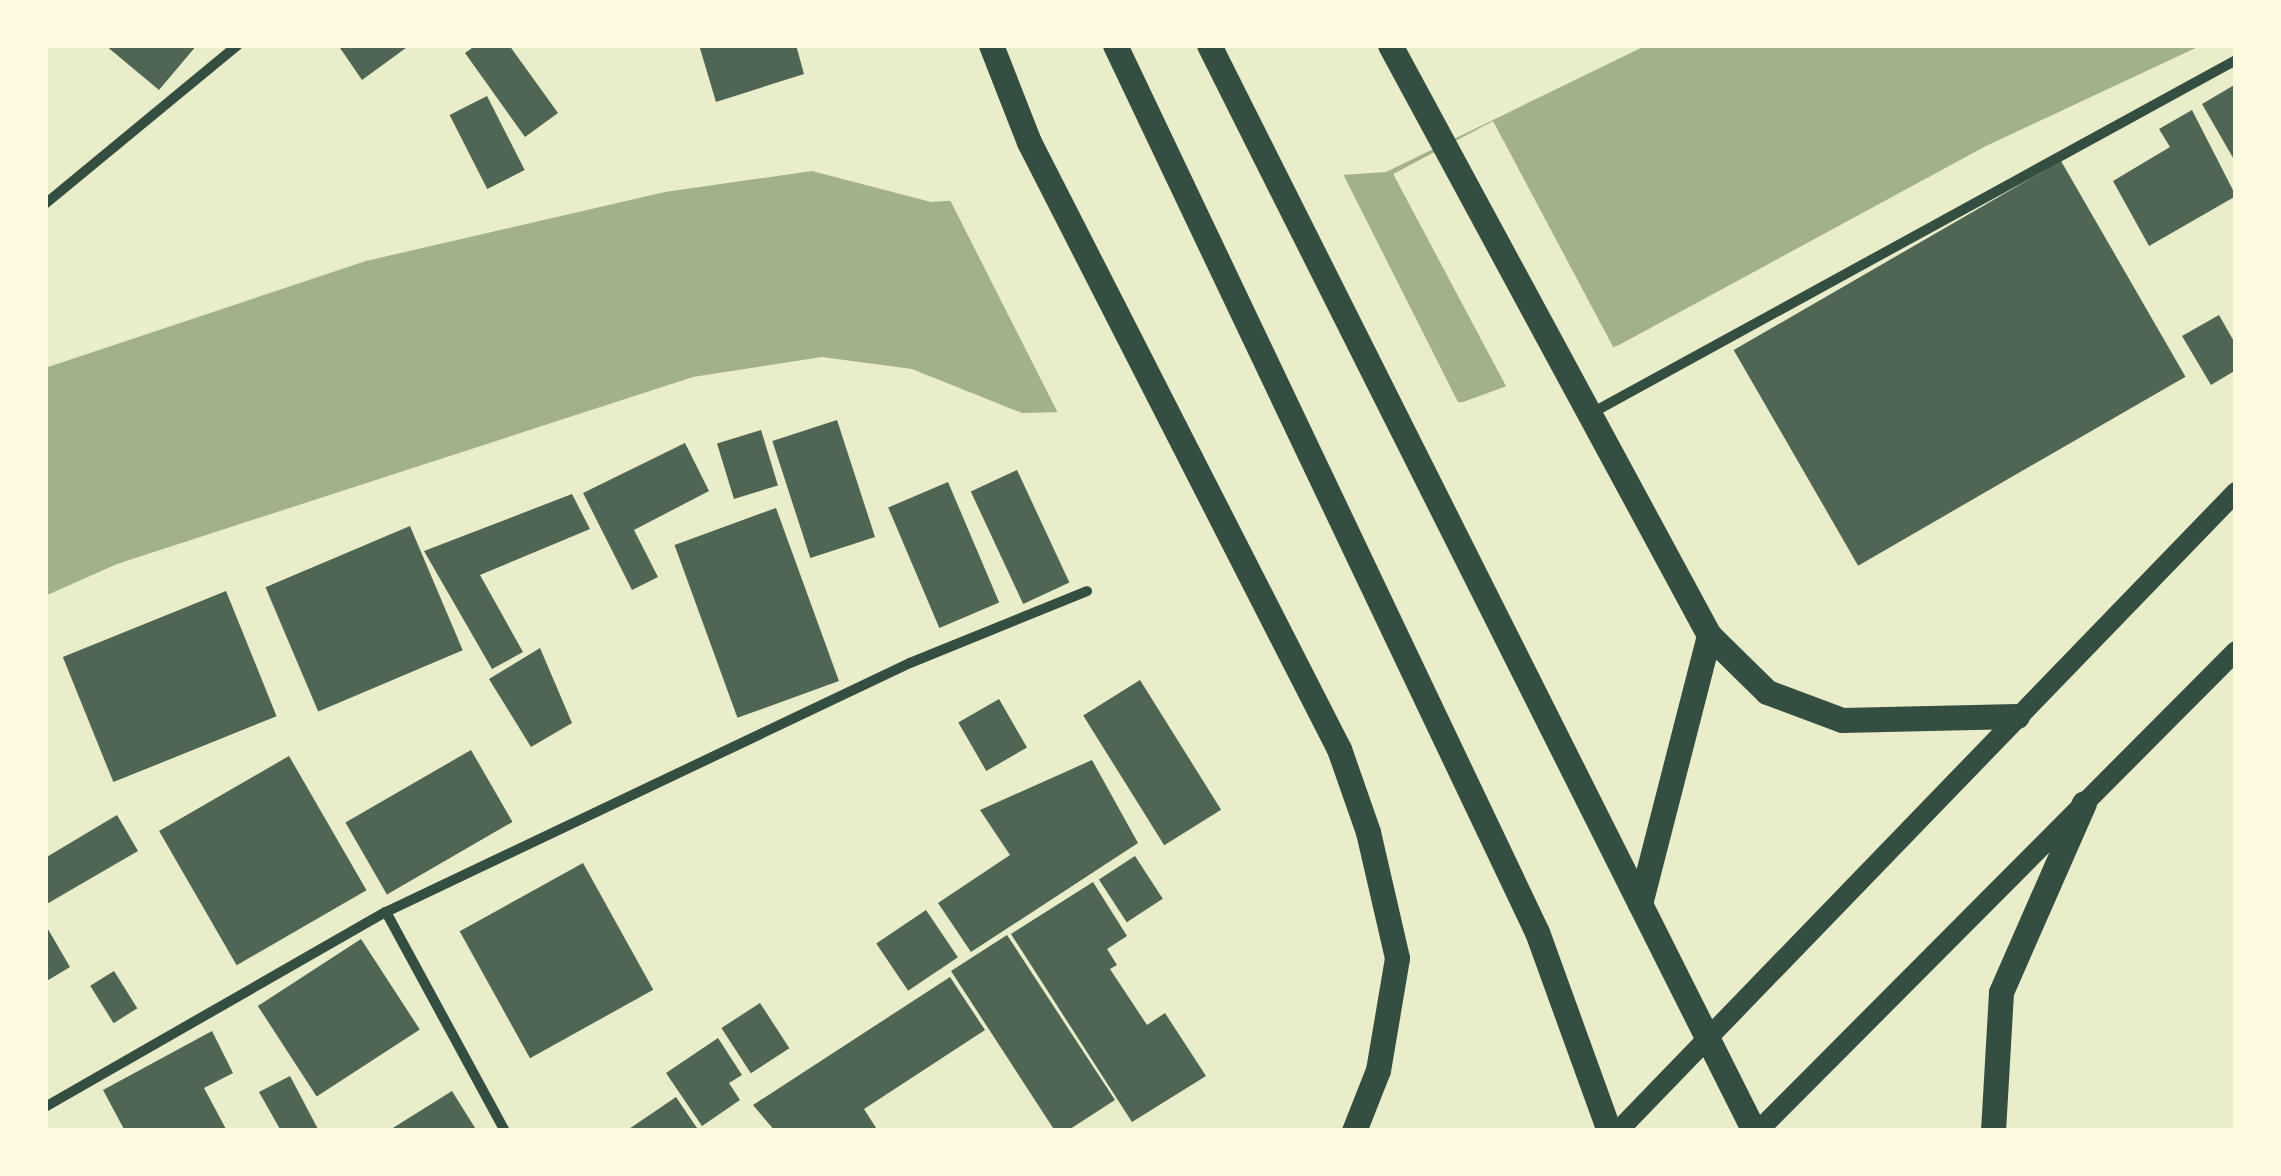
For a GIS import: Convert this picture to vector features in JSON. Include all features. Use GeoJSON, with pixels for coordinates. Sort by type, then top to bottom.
{"type":"FeatureCollection","features":[{"type":"Feature","properties":{"kind":"main road"},"geometry":{"type":"LineString","coordinates":[[991,45],[1029,142],[1338,749],[1396,958],[1378,1070],[1354,1131]]}},
{"type":"Feature","properties":{"kind":"main road"},"geometry":{"type":"LineString","coordinates":[[1115,45],[1537,932],[1608,1131]]}},
{"type":"Feature","properties":{"kind":"main road"},"geometry":{"type":"LineString","coordinates":[[1395,47],[1566,382],[1709,635],[1767,692],[1842,720],[2017,716]]}},
{"type":"Feature","properties":{"kind":"main road"},"geometry":{"type":"LineString","coordinates":[[1210,48],[1756,1131],[2236,651]]}},
{"type":"Feature","properties":{"kind":"main road"},"geometry":{"type":"LineString","coordinates":[[1618,1131],[1710,1044],[2017,716],[2236,492]]}},
{"type":"Feature","properties":{"kind":"main road"},"geometry":{"type":"LineString","coordinates":[[1640,904],[1709,635]]}},
{"type":"Feature","properties":{"kind":"main road"},"geometry":{"type":"LineString","coordinates":[[1993,1131],[2001,992],[2084,803]]}},
{"type":"Feature","properties":{"kind":"street"},"geometry":{"type":"LineString","coordinates":[[45,204],[238,45]]}},
{"type":"Feature","properties":{"kind":"street"},"geometry":{"type":"LineString","coordinates":[[1585,417],[2236,60]]}},
{"type":"Feature","properties":{"kind":"street"},"geometry":{"type":"LineString","coordinates":[[45,1107],[386,912],[910,663],[1086,590]]}},
{"type":"Feature","properties":{"kind":"street"},"geometry":{"type":"LineString","coordinates":[[386,912],[505,1131]]}},
{"type":"Feature","properties":{"kind":"shaded area"},"geometry":{"type":"Polygon","coordinates":[[[1647,45],[2202,45],[1986,146],[1619,345],[1463,402],[1022,413],[912,369],[822,357],[693,377],[117,564],[45,596],[45,368],[366,261],[665,192],[812,171],[931,202],[1386,172],[1647,45]]]}},
{"type":"Feature","properties":{"kind":"pier"},"geometry":{"type":"Polygon","coordinates":[[[1493,121],[1616,351],[1516,404],[1393,174],[1493,121]]]}},
{"type":"Feature","properties":{"kind":"pier"},"geometry":{"type":"Polygon","coordinates":[[[1341,170],[1461,408],[1060,417],[948,196],[1341,170]]]}},
{"type":"Feature","properties":{"kind":"building"},"geometry":{"type":"Polygon","coordinates":[[[105,45],[197,45],[159,90],[105,45]]]}},
{"type":"Feature","properties":{"kind":"building"},"geometry":{"type":"Polygon","coordinates":[[[338,45],[410,45],[362,80],[338,45]]]}},
{"type":"Feature","properties":{"kind":"building"},"geometry":{"type":"Polygon","coordinates":[[[476,45],[509,45],[558,113],[525,137],[465,53],[476,45]]]}},
{"type":"Feature","properties":{"kind":"building"},"geometry":{"type":"Polygon","coordinates":[[[699,45],[796,45],[804,74],[716,102],[699,45]]]}},
{"type":"Feature","properties":{"kind":"building"},"geometry":{"type":"Polygon","coordinates":[[[2236,84],[2236,163],[2202,104],[2236,84]]]}},
{"type":"Feature","properties":{"kind":"building"},"geometry":{"type":"Polygon","coordinates":[[[487,96],[525,170],[487,189],[450,115],[487,96]]]}},
{"type":"Feature","properties":{"kind":"building"},"geometry":{"type":"Polygon","coordinates":[[[2192,110],[2236,196],[2149,246],[2113,181],[2170,147],[2159,129],[2192,110]]]}},
{"type":"Feature","properties":{"kind":"building"},"geometry":{"type":"Polygon","coordinates":[[[2061,161],[2186,377],[1858,566],[1734,350],[2061,161]]]}},
{"type":"Feature","properties":{"kind":"building"},"geometry":{"type":"Polygon","coordinates":[[[2219,315],[2236,345],[2236,370],[2211,385],[2182,336],[2219,315]]]}},
{"type":"Feature","properties":{"kind":"building"},"geometry":{"type":"Polygon","coordinates":[[[837,420],[875,537],[810,558],[772,441],[837,420]]]}},
{"type":"Feature","properties":{"kind":"building"},"geometry":{"type":"Polygon","coordinates":[[[761,430],[778,485],[734,499],[717,443],[761,430]]]}},
{"type":"Feature","properties":{"kind":"building"},"geometry":{"type":"Polygon","coordinates":[[[685,443],[709,491],[634,530],[658,577],[632,590],[583,493],[685,443]]]}},
{"type":"Feature","properties":{"kind":"building"},"geometry":{"type":"Polygon","coordinates":[[[1017,470],[1069,582],[1023,604],[971,492],[1017,470]]]}},
{"type":"Feature","properties":{"kind":"building"},"geometry":{"type":"Polygon","coordinates":[[[948,482],[999,603],[939,628],[888,507],[948,482]]]}},
{"type":"Feature","properties":{"kind":"building"},"geometry":{"type":"Polygon","coordinates":[[[572,494],[590,529],[480,575],[523,652],[492,669],[424,551],[572,494]]]}},
{"type":"Feature","properties":{"kind":"building"},"geometry":{"type":"Polygon","coordinates":[[[776,508],[839,681],[737,718],[675,545],[776,508]]]}},
{"type":"Feature","properties":{"kind":"building"},"geometry":{"type":"Polygon","coordinates":[[[410,526],[463,650],[318,712],[265,587],[410,526]]]}},
{"type":"Feature","properties":{"kind":"building"},"geometry":{"type":"Polygon","coordinates":[[[226,591],[277,716],[113,782],[63,657],[226,591]]]}},
{"type":"Feature","properties":{"kind":"building"},"geometry":{"type":"Polygon","coordinates":[[[540,648],[572,723],[531,747],[489,679],[540,648]]]}},
{"type":"Feature","properties":{"kind":"building"},"geometry":{"type":"Polygon","coordinates":[[[1140,680],[1221,810],[1164,845],[1083,716],[1140,680]]]}},
{"type":"Feature","properties":{"kind":"building"},"geometry":{"type":"Polygon","coordinates":[[[999,699],[1027,747],[986,771],[958,722],[999,699]]]}},
{"type":"Feature","properties":{"kind":"building"},"geometry":{"type":"Polygon","coordinates":[[[471,750],[512,822],[387,894],[345,822],[471,750]]]}},
{"type":"Feature","properties":{"kind":"building"},"geometry":{"type":"Polygon","coordinates":[[[289,756],[367,890],[237,965],[159,831],[289,756]]]}},
{"type":"Feature","properties":{"kind":"building"},"geometry":{"type":"Polygon","coordinates":[[[1092,760],[1138,843],[971,952],[938,903],[1010,855],[980,810],[1092,760]]]}},
{"type":"Feature","properties":{"kind":"building"},"geometry":{"type":"Polygon","coordinates":[[[117,815],[138,851],[45,905],[45,858],[117,815]]]}},
{"type":"Feature","properties":{"kind":"building"},"geometry":{"type":"Polygon","coordinates":[[[1135,856],[1163,899],[1127,922],[1099,879],[1135,856]]]}},
{"type":"Feature","properties":{"kind":"building"},"geometry":{"type":"Polygon","coordinates":[[[583,863],[653,990],[530,1058],[460,931],[583,863]]]}},
{"type":"Feature","properties":{"kind":"building"},"geometry":{"type":"Polygon","coordinates":[[[1093,882],[1127,936],[1107,949],[1117,965],[1110,969],[1147,1025],[1165,1013],[1206,1076],[1132,1122],[1011,934],[1093,882]]]}},
{"type":"Feature","properties":{"kind":"building"},"geometry":{"type":"Polygon","coordinates":[[[926,910],[958,957],[908,991],[876,944],[926,910]]]}},
{"type":"Feature","properties":{"kind":"building"},"geometry":{"type":"Polygon","coordinates":[[[45,924],[70,967],[45,982],[45,924]]]}},
{"type":"Feature","properties":{"kind":"building"},"geometry":{"type":"Polygon","coordinates":[[[1007,935],[1115,1100],[1067,1131],[1055,1131],[951,971],[1007,935]]]}},
{"type":"Feature","properties":{"kind":"building"},"geometry":{"type":"Polygon","coordinates":[[[361,939],[420,1030],[317,1097],[258,1006],[361,939]]]}},
{"type":"Feature","properties":{"kind":"building"},"geometry":{"type":"Polygon","coordinates":[[[114,971],[137,1008],[114,1023],[90,986],[114,971]]]}},
{"type":"Feature","properties":{"kind":"building"},"geometry":{"type":"Polygon","coordinates":[[[950,977],[985,1030],[864,1109],[878,1131],[775,1131],[753,1105],[950,977]]]}},
{"type":"Feature","properties":{"kind":"building"},"geometry":{"type":"Polygon","coordinates":[[[760,1003],[789,1048],[751,1073],[721,1028],[760,1003]]]}},
{"type":"Feature","properties":{"kind":"building"},"geometry":{"type":"Polygon","coordinates":[[[212,1031],[233,1073],[204,1088],[227,1131],[125,1131],[103,1090],[212,1031]]]}},
{"type":"Feature","properties":{"kind":"building"},"geometry":{"type":"Polygon","coordinates":[[[718,1038],[742,1075],[729,1083],[740,1100],[702,1126],[666,1073],[718,1038]]]}},
{"type":"Feature","properties":{"kind":"building"},"geometry":{"type":"Polygon","coordinates":[[[290,1076],[319,1131],[281,1131],[259,1092],[290,1076]]]}},
{"type":"Feature","properties":{"kind":"building"},"geometry":{"type":"Polygon","coordinates":[[[452,1091],[477,1131],[388,1131],[452,1091]]]}},
{"type":"Feature","properties":{"kind":"building"},"geometry":{"type":"Polygon","coordinates":[[[676,1097],[699,1131],[626,1131],[676,1097]]]}}]}
